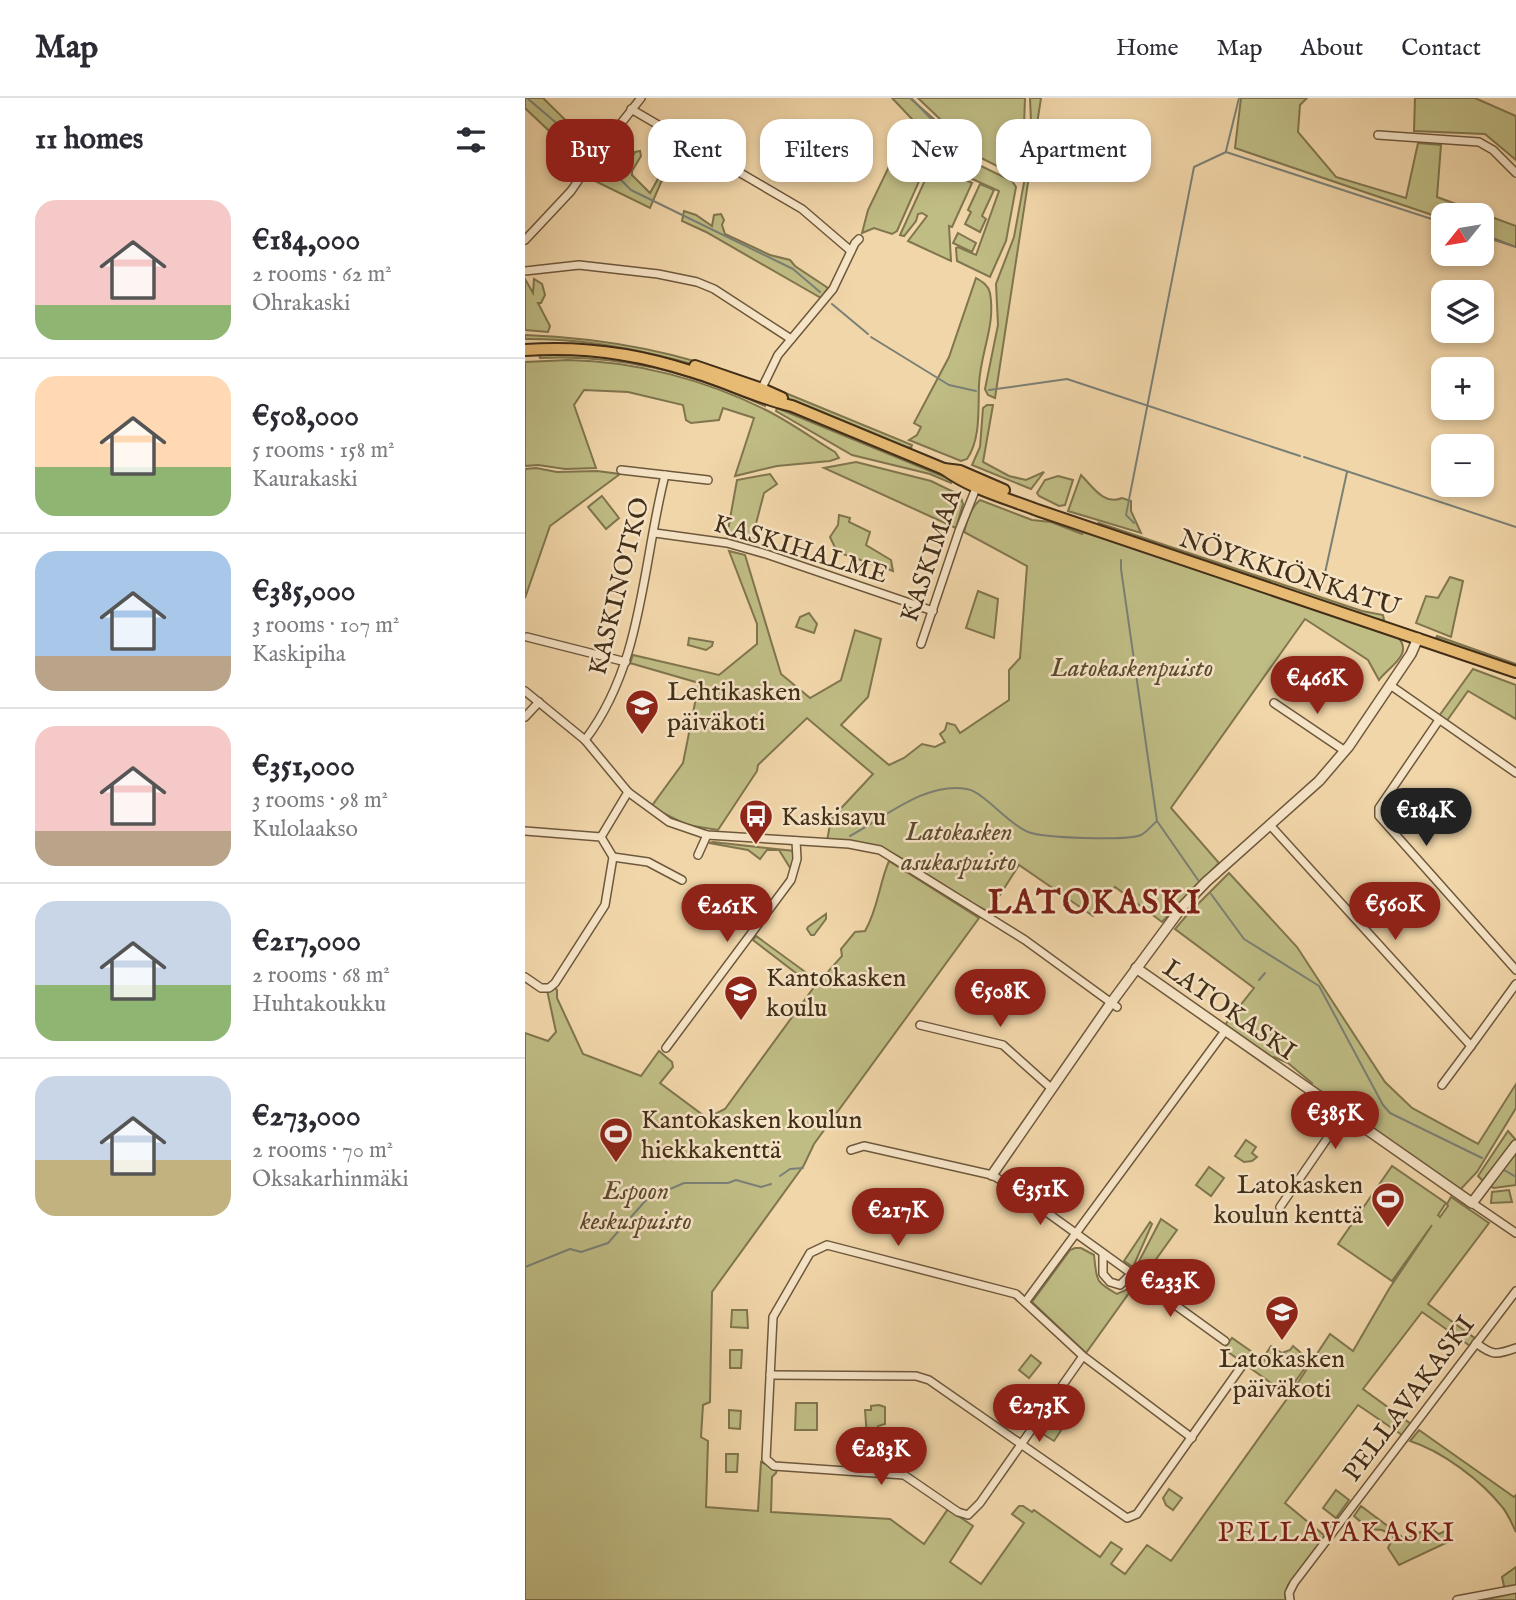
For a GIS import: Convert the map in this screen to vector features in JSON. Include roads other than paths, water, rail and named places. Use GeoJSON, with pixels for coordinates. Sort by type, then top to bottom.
{"type":"FeatureCollection","features":[{"type":"Feature","properties":{"kind":"main road","name":"NÖYKKIÖNKATU"},"geometry":{"type":"LineString","coordinates":[[525,343],[575,342],[655,355],[711,370],[760,392]]}},
{"type":"Feature","properties":{"kind":"main road","name":"NÖYKKIÖNKATU"},"geometry":{"type":"LineString","coordinates":[[525,349],[575,350],[628,356],[780,397],[792,407],[944,469],[960,471],[978,484],[1050,513],[1516,673]]}},
{"type":"Feature","properties":{"kind":"street"},"geometry":{"type":"LineString","coordinates":[[624,119],[641,98]]}},
{"type":"Feature","properties":{"kind":"street"},"geometry":{"type":"LineString","coordinates":[[631,110],[802,209],[851,251]]}},
{"type":"Feature","properties":{"kind":"street"},"geometry":{"type":"LineString","coordinates":[[1378,135],[1479,142],[1493,150],[1516,173]]}},
{"type":"Feature","properties":{"kind":"street"},"geometry":{"type":"LineString","coordinates":[[525,240],[577,182]]}},
{"type":"Feature","properties":{"kind":"street"},"geometry":{"type":"LineString","coordinates":[[760,392],[772,363],[833,289],[859,239]]}},
{"type":"Feature","properties":{"kind":"street"},"geometry":{"type":"LineString","coordinates":[[525,271],[579,265],[658,274],[697,282],[714,289],[791,339]]}},
{"type":"Feature","properties":{"kind":"street","name":"KASKINOTKO"},"geometry":{"type":"LineString","coordinates":[[621,470],[708,480]]}},
{"type":"Feature","properties":{"kind":"street","name":"KASKINOTKO"},"geometry":{"type":"LineString","coordinates":[[585,740],[608,704],[626,662],[666,475]]}},
{"type":"Feature","properties":{"kind":"street","name":"KASKIMAA"},"geometry":{"type":"LineString","coordinates":[[921,644],[959,531],[978,484]]}},
{"type":"Feature","properties":{"kind":"street","name":"KASKIHALME"},"geometry":{"type":"LineString","coordinates":[[655,533],[727,543],[933,611]]}},
{"type":"Feature","properties":{"kind":"street"},"geometry":{"type":"LineString","coordinates":[[527,637],[626,662]]}},
{"type":"Feature","properties":{"kind":"street"},"geometry":{"type":"LineString","coordinates":[[992,1175],[1114,1005],[1136,968],[1182,907],[1206,882],[1319,781],[1345,751],[1411,653],[1418,638]]}},
{"type":"Feature","properties":{"kind":"street"},"geometry":{"type":"LineString","coordinates":[[1390,685],[1516,773]]}},
{"type":"Feature","properties":{"kind":"street"},"geometry":{"type":"LineString","coordinates":[[525,691],[585,740],[628,793],[669,822],[707,835],[866,846],[891,856],[1023,938],[1114,1005]]}},
{"type":"Feature","properties":{"kind":"street"},"geometry":{"type":"LineString","coordinates":[[525,717],[539,702]]}},
{"type":"Feature","properties":{"kind":"street"},"geometry":{"type":"LineString","coordinates":[[1274,703],[1345,751]]}},
{"type":"Feature","properties":{"kind":"street"},"geometry":{"type":"LineString","coordinates":[[1439,720],[1379,808],[1379,816],[1516,970]]}},
{"type":"Feature","properties":{"kind":"street"},"geometry":{"type":"LineString","coordinates":[[601,837],[628,793]]}},
{"type":"Feature","properties":{"kind":"street"},"geometry":{"type":"LineString","coordinates":[[1270,825],[1471,1046]]}},
{"type":"Feature","properties":{"kind":"street"},"geometry":{"type":"LineString","coordinates":[[525,831],[601,837]]}},
{"type":"Feature","properties":{"kind":"street"},"geometry":{"type":"LineString","coordinates":[[698,855],[707,835]]}},
{"type":"Feature","properties":{"kind":"street"},"geometry":{"type":"LineString","coordinates":[[525,976],[541,988],[549,988],[555,984],[604,905],[613,857],[601,837]]}},
{"type":"Feature","properties":{"kind":"street"},"geometry":{"type":"LineString","coordinates":[[666,1048],[791,880],[797,859],[796,841]]}},
{"type":"Feature","properties":{"kind":"street"},"geometry":{"type":"LineString","coordinates":[[613,857],[648,862],[682,880]]}},
{"type":"Feature","properties":{"kind":"street","name":"LATOKASKI"},"geometry":{"type":"LineString","coordinates":[[1136,968],[1472,1203]]}},
{"type":"Feature","properties":{"kind":"street"},"geometry":{"type":"LineString","coordinates":[[1442,1086],[1516,984]]}},
{"type":"Feature","properties":{"kind":"street"},"geometry":{"type":"LineString","coordinates":[[920,1025],[1003,1045],[1052,1089]]}},
{"type":"Feature","properties":{"kind":"street"},"geometry":{"type":"LineString","coordinates":[[1026,1301],[1225,1031]]}},
{"type":"Feature","properties":{"kind":"street"},"geometry":{"type":"LineString","coordinates":[[1280,1208],[1344,1114]]}},
{"type":"Feature","properties":{"kind":"street"},"geometry":{"type":"LineString","coordinates":[[1516,1145],[1472,1203],[1516,1233]]}},
{"type":"Feature","properties":{"kind":"street"},"geometry":{"type":"LineString","coordinates":[[851,1150],[864,1146],[992,1175],[1225,1341]]}},
{"type":"Feature","properties":{"kind":"street"},"geometry":{"type":"LineString","coordinates":[[1083,1356],[971,1513],[962,1514],[904,1475],[774,1466],[766,1459],[772,1322],[810,1254],[822,1247],[833,1245],[1016,1294],[1083,1356],[1192,1438]]}},
{"type":"Feature","properties":{"kind":"street"},"geometry":{"type":"LineString","coordinates":[[1103,1255],[1103,1274],[1110,1282],[1119,1285],[1131,1274]]}},
{"type":"Feature","properties":{"kind":"street","name":"PELLAVAKASKI"},"geometry":{"type":"LineString","coordinates":[[1290,1600],[1289,1593],[1295,1582],[1516,1291]]}},
{"type":"Feature","properties":{"kind":"street"},"geometry":{"type":"LineString","coordinates":[[1476,1343],[1488,1352],[1497,1354],[1516,1348]]}},
{"type":"Feature","properties":{"kind":"street"},"geometry":{"type":"LineString","coordinates":[[770,1376],[922,1378],[939,1386],[1123,1517],[1130,1517],[1137,1514],[1246,1360]]}},
{"type":"Feature","properties":{"kind":"street"},"geometry":{"type":"LineString","coordinates":[[1457,1600],[1516,1589]]}},
{"type":"Feature","properties":{"kind":"waterway"},"geometry":{"type":"LineString","coordinates":[[527,98],[552,119]]}},
{"type":"Feature","properties":{"kind":"waterway"},"geometry":{"type":"LineString","coordinates":[[911,98],[931,119]]}},
{"type":"Feature","properties":{"kind":"waterway"},"geometry":{"type":"LineString","coordinates":[[1226,151],[1239,98]]}},
{"type":"Feature","properties":{"kind":"waterway"},"geometry":{"type":"LineString","coordinates":[[1134,523],[1126,515],[1194,167],[1226,152],[1431,219]]}},
{"type":"Feature","properties":{"kind":"waterway"},"geometry":{"type":"LineString","coordinates":[[623,182],[631,190],[793,269],[820,292]]}},
{"type":"Feature","properties":{"kind":"waterway"},"geometry":{"type":"LineString","coordinates":[[1495,240],[1516,247]]}},
{"type":"Feature","properties":{"kind":"waterway"},"geometry":{"type":"LineString","coordinates":[[832,304],[868,334]]}},
{"type":"Feature","properties":{"kind":"waterway"},"geometry":{"type":"LineString","coordinates":[[871,337],[949,385],[976,391]]}},
{"type":"Feature","properties":{"kind":"waterway"},"geometry":{"type":"LineString","coordinates":[[989,390],[1067,379],[1300,456]]}},
{"type":"Feature","properties":{"kind":"waterway"},"geometry":{"type":"LineString","coordinates":[[1304,457],[1516,527]]}},
{"type":"Feature","properties":{"kind":"waterway"},"geometry":{"type":"LineString","coordinates":[[1323,582],[1347,472]]}},
{"type":"Feature","properties":{"kind":"waterway"},"geometry":{"type":"LineString","coordinates":[[1121,560],[1157,821],[1198,880]]}},
{"type":"Feature","properties":{"kind":"waterway"},"geometry":{"type":"LineString","coordinates":[[850,836],[906,803],[936,790],[952,788],[974,791],[1020,828],[1037,834],[1085,838],[1133,837],[1143,834],[1157,821]]}},
{"type":"Feature","properties":{"kind":"waterway"},"geometry":{"type":"LineString","coordinates":[[1211,894],[1244,939],[1319,986],[1383,1105],[1390,1113],[1482,1158]]}},
{"type":"Feature","properties":{"kind":"waterway"},"geometry":{"type":"LineString","coordinates":[[1259,980],[1265,973]]}},
{"type":"Feature","properties":{"kind":"waterway"},"geometry":{"type":"LineString","coordinates":[[780,1176],[790,1169],[803,1168]]}},
{"type":"Feature","properties":{"kind":"waterway"},"geometry":{"type":"LineString","coordinates":[[1504,1170],[1516,1177]]}},
{"type":"Feature","properties":{"kind":"waterway"},"geometry":{"type":"LineString","coordinates":[[525,1267],[570,1249],[581,1252],[608,1243],[647,1199],[684,1183],[728,1183],[736,1180],[761,1187],[771,1184]]}},
{"type":"Feature","properties":{"kind":"place","name":"Lehtikasken päiväkoti"},"geometry":{"type":"Point","coordinates":[642,736]}},
{"type":"Feature","properties":{"kind":"place","name":"Kaskisavu"},"geometry":{"type":"Point","coordinates":[756,846]}},
{"type":"Feature","properties":{"kind":"place","name":"Kantokasken koulu"},"geometry":{"type":"Point","coordinates":[741,1022]}},
{"type":"Feature","properties":{"kind":"place","name":"Kantokasken koulun hiekkakenttä"},"geometry":{"type":"Point","coordinates":[616,1164]}},
{"type":"Feature","properties":{"kind":"place","name":"Latokasken koulun kenttä"},"geometry":{"type":"Point","coordinates":[1388,1229]}},
{"type":"Feature","properties":{"kind":"place","name":"Latokasken päiväkoti"},"geometry":{"type":"Point","coordinates":[1282,1342]}},
{"type":"Feature","properties":{"kind":"district","name":"LATOKASKI"},"geometry":{"type":"Point","coordinates":[1095,901]}},
{"type":"Feature","properties":{"kind":"district","name":"PELLAVAKASKI"},"geometry":{"type":"Point","coordinates":[1337,1531]}},
{"type":"Feature","properties":{"kind":"park label","name":"Latokaskenpuisto"},"geometry":{"type":"Point","coordinates":[1132,667]}},
{"type":"Feature","properties":{"kind":"park label","name":"Latokasken asukaspuisto"},"geometry":{"type":"Point","coordinates":[959,846]}},
{"type":"Feature","properties":{"kind":"park label","name":"Espoon keskuspuisto"},"geometry":{"type":"Point","coordinates":[636,1205]}}]}
